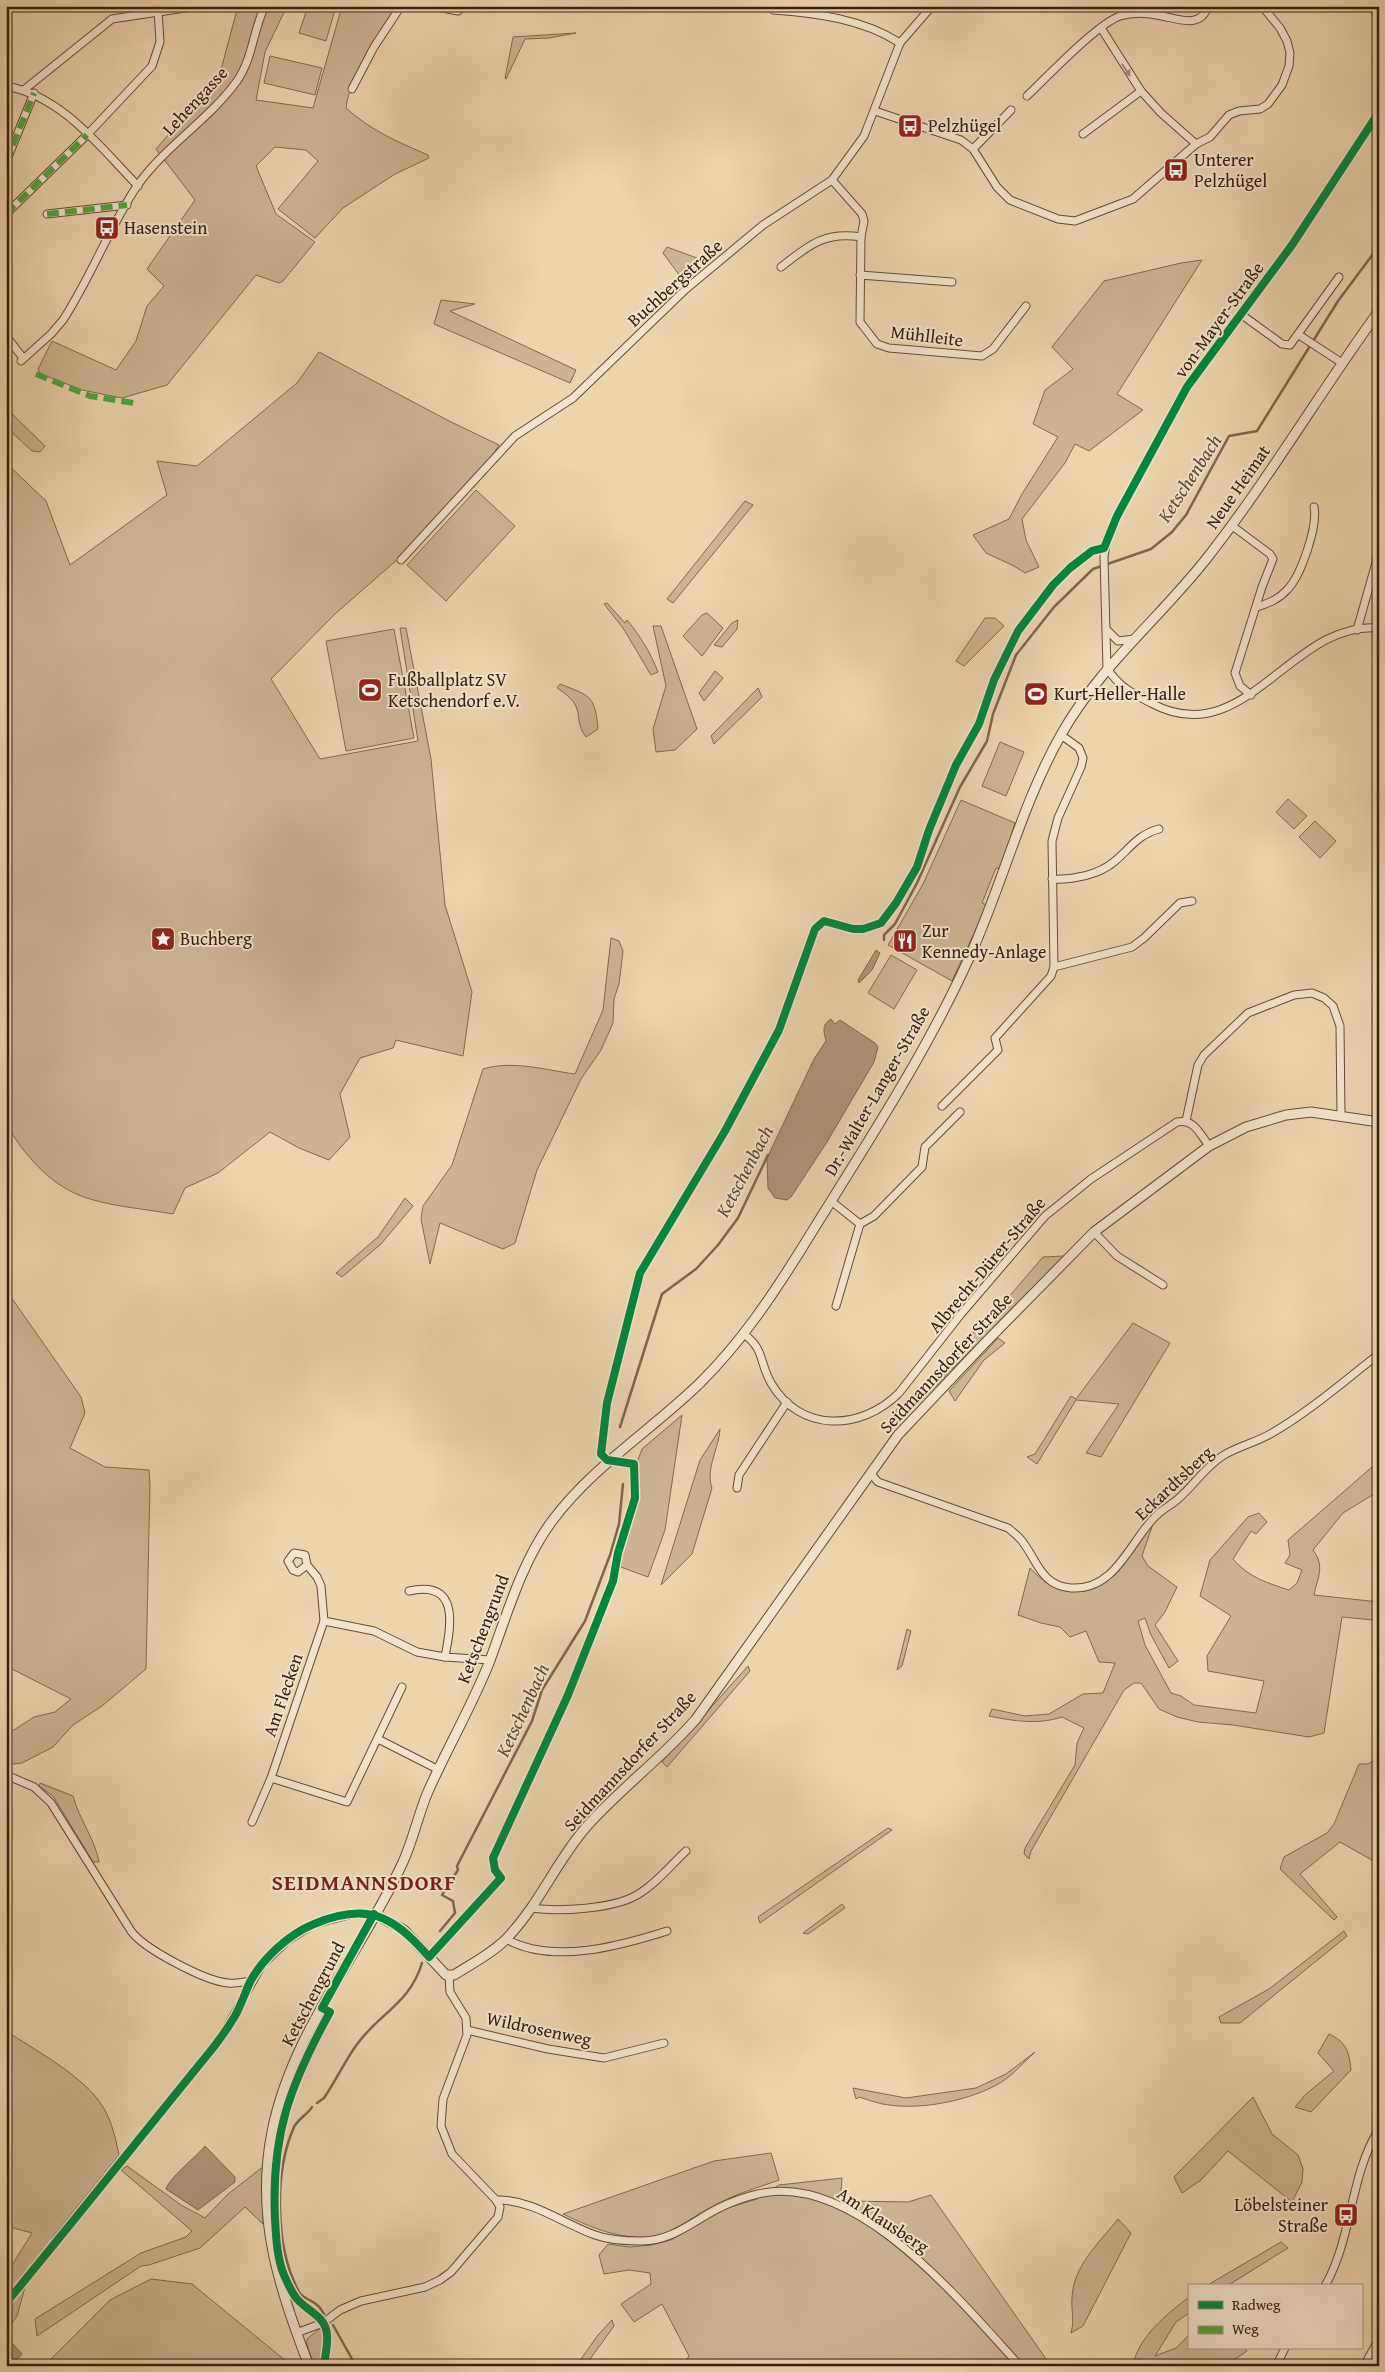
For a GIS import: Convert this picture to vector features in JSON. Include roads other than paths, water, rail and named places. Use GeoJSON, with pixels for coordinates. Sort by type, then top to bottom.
{"type":"FeatureCollection","features":[{"type":"Feature","properties":{"kind":"street"},"geometry":{"type":"LineString","coordinates":[[25,89],[112,19],[198,6]]}},
{"type":"Feature","properties":{"kind":"street","name":"Lehengasse"},"geometry":{"type":"LineString","coordinates":[[6,336],[22,360],[51,334],[63,320],[138,186],[159,161],[220,101],[237,81],[250,54],[257,26],[266,6]]}},
{"type":"Feature","properties":{"kind":"street"},"geometry":{"type":"LineString","coordinates":[[352,89],[374,48],[401,6]]}},
{"type":"Feature","properties":{"kind":"street"},"geometry":{"type":"LineString","coordinates":[[432,6],[458,11],[464,6]]}},
{"type":"Feature","properties":{"kind":"street","name":"Buchbergstraße"},"geometry":{"type":"LineString","coordinates":[[401,560],[515,436],[574,398],[686,289],[763,225],[832,180],[864,136],[900,43],[932,6]]}},
{"type":"Feature","properties":{"kind":"street"},"geometry":{"type":"LineString","coordinates":[[1027,96],[1100,28],[1119,16],[1135,13],[1188,22],[1202,15],[1208,6]]}},
{"type":"Feature","properties":{"kind":"street"},"geometry":{"type":"LineString","coordinates":[[875,111],[961,140],[973,149],[997,187],[1010,200],[1068,222],[1091,217],[1133,199],[1196,144],[1210,137],[1223,121],[1234,113],[1260,108],[1268,104],[1282,85],[1289,66],[1290,53],[1287,40],[1280,28],[1262,6]]}},
{"type":"Feature","properties":{"kind":"street"},"geometry":{"type":"LineString","coordinates":[[1370,6],[1379,14]]}},
{"type":"Feature","properties":{"kind":"street"},"geometry":{"type":"LineString","coordinates":[[773,10],[830,16],[875,30],[900,43]]}},
{"type":"Feature","properties":{"kind":"street"},"geometry":{"type":"LineString","coordinates":[[6,214],[148,72],[156,60],[161,32],[158,11]]}},
{"type":"Feature","properties":{"kind":"street"},"geometry":{"type":"LineString","coordinates":[[1100,28],[1141,92],[1160,113],[1196,144]]}},
{"type":"Feature","properties":{"kind":"street"},"geometry":{"type":"LineString","coordinates":[[6,86],[25,89],[34,93],[69,117],[138,186]]}},
{"type":"Feature","properties":{"kind":"street"},"geometry":{"type":"LineString","coordinates":[[1083,134],[1141,92]]}},
{"type":"Feature","properties":{"kind":"street"},"geometry":{"type":"LineString","coordinates":[[6,162],[34,93]]}},
{"type":"Feature","properties":{"kind":"street"},"geometry":{"type":"LineString","coordinates":[[973,149],[1011,110]]}},
{"type":"Feature","properties":{"kind":"street","name":"von-Mayer-Straße"},"geometry":{"type":"LineString","coordinates":[[1107,668],[1104,557],[1107,538],[1116,516],[1187,387],[1242,315],[1297,237],[1379,112]]}},
{"type":"Feature","properties":{"kind":"street","name":"Mühlleite"},"geometry":{"type":"LineString","coordinates":[[832,180],[862,214],[864,221],[861,237],[860,322],[876,344],[889,348],[982,356],[993,349],[1026,306]]}},
{"type":"Feature","properties":{"kind":"street"},"geometry":{"type":"LineString","coordinates":[[47,214],[127,205]]}},
{"type":"Feature","properties":{"kind":"street"},"geometry":{"type":"LineString","coordinates":[[781,267],[817,241],[844,235],[861,237]]}},
{"type":"Feature","properties":{"kind":"street"},"geometry":{"type":"LineString","coordinates":[[860,275],[952,282]]}},
{"type":"Feature","properties":{"kind":"street"},"geometry":{"type":"LineString","coordinates":[[1339,277],[1302,337],[1342,363]]}},
{"type":"Feature","properties":{"kind":"street","name":"Neue Heimat"},"geometry":{"type":"LineString","coordinates":[[1107,668],[1197,570],[1231,525],[1379,311]]}},
{"type":"Feature","properties":{"kind":"street","name":"von-Mayer-Straße"},"geometry":{"type":"LineString","coordinates":[[1242,315],[1286,346],[1302,337]]}},
{"type":"Feature","properties":{"kind":"street"},"geometry":{"type":"LineString","coordinates":[[1257,607],[1281,596],[1295,579],[1305,556],[1314,522],[1314,506]]}},
{"type":"Feature","properties":{"kind":"street"},"geometry":{"type":"LineString","coordinates":[[1231,525],[1270,554],[1273,559],[1262,587],[1235,673],[1240,686],[1251,695]]}},
{"type":"Feature","properties":{"kind":"street"},"geometry":{"type":"LineString","coordinates":[[1357,630],[1379,552]]}},
{"type":"Feature","properties":{"kind":"street"},"geometry":{"type":"LineString","coordinates":[[1106,627],[1109,633],[1118,641],[1134,639]]}},
{"type":"Feature","properties":{"kind":"street"},"geometry":{"type":"LineString","coordinates":[[1107,668],[1114,680],[1125,689],[1171,712],[1203,714],[1226,709],[1251,695],[1315,647],[1329,639],[1357,630],[1379,628]]}},
{"type":"Feature","properties":{"kind":"street","name":"Dr.-Walter-Langer-Straße"},"geometry":{"type":"LineString","coordinates":[[592,1475],[698,1384],[744,1334],[775,1291],[913,1066],[955,989],[992,903],[1032,793],[1061,735],[1083,699],[1107,668]]}},
{"type":"Feature","properties":{"kind":"street"},"geometry":{"type":"LineString","coordinates":[[942,1106],[998,1050],[994,1038],[1048,980],[1054,967],[1052,841],[1058,818],[1082,767],[1084,758],[1079,748],[1061,735]]}},
{"type":"Feature","properties":{"kind":"street"},"geometry":{"type":"LineString","coordinates":[[1052,879],[1065,880],[1099,871],[1115,861],[1140,836],[1159,829]]}},
{"type":"Feature","properties":{"kind":"street"},"geometry":{"type":"LineString","coordinates":[[1054,967],[1132,946],[1144,938],[1180,902],[1192,901]]}},
{"type":"Feature","properties":{"kind":"street"},"geometry":{"type":"LineString","coordinates":[[1209,1146],[1197,1129],[1186,1121],[1198,1065],[1204,1055],[1248,1014],[1300,994],[1312,994],[1324,998],[1333,1006],[1338,1014],[1340,1026],[1341,1115]]}},
{"type":"Feature","properties":{"kind":"street"},"geometry":{"type":"LineString","coordinates":[[836,1306],[860,1224],[874,1216],[922,1166],[925,1147],[960,1112]]}},
{"type":"Feature","properties":{"kind":"street","name":"Seidmannsdorfer Straße"},"geometry":{"type":"LineString","coordinates":[[449,1975],[458,1972],[506,1939],[532,1908],[588,1826],[662,1755],[696,1719],[909,1422],[1094,1232],[1209,1146],[1246,1127],[1286,1115],[1311,1112],[1379,1122]]}},
{"type":"Feature","properties":{"kind":"street","name":"Albrecht-Dürer-Straße"},"geometry":{"type":"LineString","coordinates":[[744,1334],[755,1343],[771,1384],[787,1402],[806,1415],[837,1422],[862,1418],[880,1409],[899,1393],[961,1314],[1045,1216],[1074,1191],[1119,1160],[1177,1122],[1186,1121]]}},
{"type":"Feature","properties":{"kind":"street"},"geometry":{"type":"LineString","coordinates":[[831,1201],[860,1224]]}},
{"type":"Feature","properties":{"kind":"street"},"geometry":{"type":"LineString","coordinates":[[1094,1232],[1117,1256],[1163,1285]]}},
{"type":"Feature","properties":{"kind":"street","name":"Eckardtsberg"},"geometry":{"type":"LineString","coordinates":[[871,1474],[878,1482],[1008,1528],[1023,1541],[1033,1561],[1049,1579],[1056,1584],[1071,1588],[1082,1587],[1099,1581],[1113,1571],[1127,1556],[1152,1520],[1225,1454],[1273,1432],[1298,1416],[1379,1354]]}},
{"type":"Feature","properties":{"kind":"street"},"geometry":{"type":"LineString","coordinates":[[737,1488],[739,1475],[787,1402]]}},
{"type":"Feature","properties":{"kind":"street","name":"Ketschengrund"},"geometry":{"type":"LineString","coordinates":[[309,2366],[281,2289],[271,2248],[267,2211],[268,2159],[272,2131],[284,2090],[300,2051],[400,1868],[426,1796],[490,1660],[511,1601],[539,1540],[550,1523],[592,1475]]}},
{"type":"Feature","properties":{"kind":"street"},"geometry":{"type":"LineString","coordinates":[[307,1565],[317,1577],[321,1586],[324,1621],[374,1632],[417,1652],[445,1657],[490,1660]]}},
{"type":"Feature","properties":{"kind":"street"},"geometry":{"type":"LineString","coordinates":[[409,1591],[422,1588],[434,1590],[443,1597],[450,1609],[452,1622],[445,1657]]}},
{"type":"Feature","properties":{"kind":"street","name":"Am Flecken"},"geometry":{"type":"LineString","coordinates":[[252,1822],[270,1778],[324,1621]]}},
{"type":"Feature","properties":{"kind":"street"},"geometry":{"type":"LineString","coordinates":[[270,1778],[347,1802],[402,1687]]}},
{"type":"Feature","properties":{"kind":"street"},"geometry":{"type":"LineString","coordinates":[[378,1738],[439,1770]]}},
{"type":"Feature","properties":{"kind":"street"},"geometry":{"type":"LineString","coordinates":[[6,1775],[34,1787],[51,1804],[131,1931],[152,1951],[226,1983],[251,1981]]}},
{"type":"Feature","properties":{"kind":"street"},"geometry":{"type":"LineString","coordinates":[[532,1908],[555,1910],[626,1901],[650,1885],[686,1851]]}},
{"type":"Feature","properties":{"kind":"street"},"geometry":{"type":"LineString","coordinates":[[6,2303],[222,2036],[235,2016],[251,1981],[275,1951],[306,1928],[338,1917],[357,1913],[374,1914],[404,1930],[439,1970],[449,1975],[450,1992],[462,2010],[468,2030],[444,2099],[441,2126],[445,2141],[452,2154],[496,2200],[500,2211],[493,2224],[451,2272],[440,2280],[425,2287],[360,2301],[340,2310],[323,2323],[296,2332]]}},
{"type":"Feature","properties":{"kind":"street"},"geometry":{"type":"LineString","coordinates":[[506,1939],[531,1950],[562,1951],[596,1949],[627,1943],[667,1931]]}},
{"type":"Feature","properties":{"kind":"street","name":"Wildrosenweg"},"geometry":{"type":"LineString","coordinates":[[468,2030],[548,2049],[604,2058],[664,2043]]}},
{"type":"Feature","properties":{"kind":"street"},"geometry":{"type":"LineString","coordinates":[[1326,2284],[1345,2238],[1361,2169],[1379,2129]]}},
{"type":"Feature","properties":{"kind":"street","name":"Am Klausberg"},"geometry":{"type":"LineString","coordinates":[[496,2200],[519,2202],[601,2237],[641,2242],[673,2234],[721,2206],[759,2194],[796,2193],[828,2200],[840,2204],[924,2264],[1020,2366]]}},
{"type":"Feature","properties":{"kind":"street"},"geometry":{"type":"LineString","coordinates":[[1364,2366],[1379,2340]]}},
{"type":"Feature","properties":{"kind":"street"},"geometry":{"type":"LineString","coordinates":[[1276,2366],[1284,2350]]}},
{"type":"Feature","properties":{"kind":"waterway","name":"Ketschenbach"},"geometry":{"type":"LineString","coordinates":[[884,940],[884,935],[895,924],[917,883],[960,787],[987,741],[993,714],[1016,655],[1054,607],[1093,569],[1151,549],[1172,532],[1186,515],[1229,436],[1257,431],[1338,301],[1379,246]]}},
{"type":"Feature","properties":{"kind":"waterway","name":"Ketschenbach"},"geometry":{"type":"LineString","coordinates":[[620,1427],[662,1294],[696,1269],[718,1245],[738,1218],[768,1155]]}},
{"type":"Feature","properties":{"kind":"waterway","name":"Ketschenbach"},"geometry":{"type":"LineString","coordinates":[[440,1931],[455,1913],[453,1901],[442,1895],[458,1870],[457,1866],[532,1721],[542,1690],[585,1621],[610,1555],[619,1524],[623,1484]]}},
{"type":"Feature","properties":{"kind":"waterway","name":"Ketschenbach"},"geometry":{"type":"LineString","coordinates":[[317,2103],[324,2098],[333,2085],[358,2043],[410,1988],[417,1977],[422,1963]]}},
{"type":"Feature","properties":{"kind":"waterway","name":"Ketschenbach"},"geometry":{"type":"LineString","coordinates":[[312,2107],[294,2127],[287,2145],[280,2187],[280,2210],[285,2254],[291,2274],[300,2294],[318,2306],[324,2314]]}},
{"type":"Feature","properties":{"kind":"waterway","name":"Ketschenbach"},"geometry":{"type":"LineString","coordinates":[[333,2325],[356,2366]]}},
{"type":"Feature","properties":{"kind":"place","name":"Pelzhügel"},"geometry":{"type":"Point","coordinates":[910,126]}},
{"type":"Feature","properties":{"kind":"place","name":"Unterer Pelzhügel"},"geometry":{"type":"Point","coordinates":[1176,170]}},
{"type":"Feature","properties":{"kind":"place","name":"Hasenstein"},"geometry":{"type":"Point","coordinates":[107,228]}},
{"type":"Feature","properties":{"kind":"place","name":"Fußballplatz SV Ketschendorf e.V."},"geometry":{"type":"Point","coordinates":[370,690]}},
{"type":"Feature","properties":{"kind":"place","name":"Kurt-Heller-Halle"},"geometry":{"type":"Point","coordinates":[1036,694]}},
{"type":"Feature","properties":{"kind":"place","name":"Buchberg"},"geometry":{"type":"Point","coordinates":[163,939]}},
{"type":"Feature","properties":{"kind":"place","name":"Zur Kennedy-Anlage"},"geometry":{"type":"Point","coordinates":[905,941]}},
{"type":"Feature","properties":{"kind":"place","name":"Löbelsteiner Straße"},"geometry":{"type":"Point","coordinates":[1346,2215]}},
{"type":"Feature","properties":{"kind":"district","name":"SEIDMANNSDORF"},"geometry":{"type":"Point","coordinates":[364,1882]}}]}
